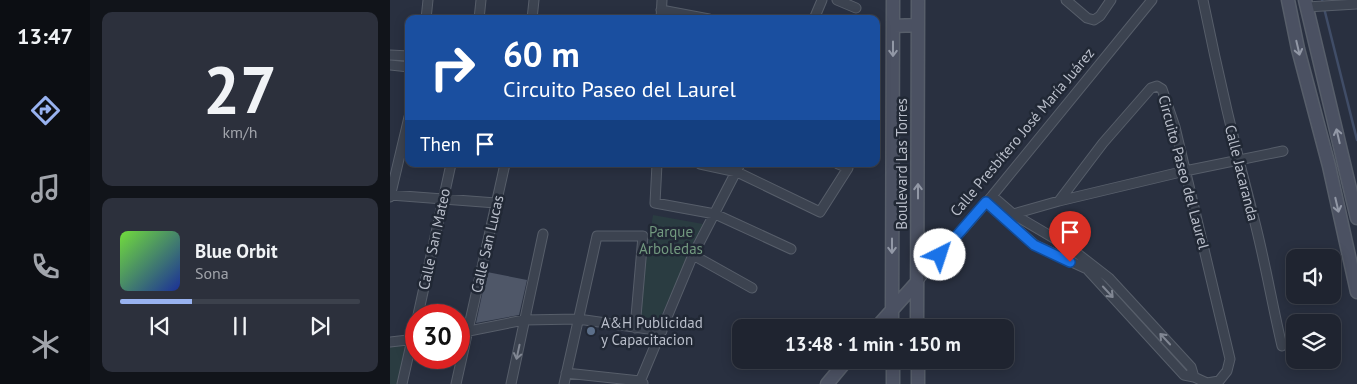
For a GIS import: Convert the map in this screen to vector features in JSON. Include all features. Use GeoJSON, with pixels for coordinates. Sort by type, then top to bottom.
{"type":"FeatureCollection","features":[{"type":"Feature","properties":{"kind":"street"},"geometry":{"type":"LineString","coordinates":[[426,15],[428,0]]}},
{"type":"Feature","properties":{"kind":"street"},"geometry":{"type":"LineString","coordinates":[[479,15],[480,0]]}},
{"type":"Feature","properties":{"kind":"street"},"geometry":{"type":"LineString","coordinates":[[532,15],[534,0]]}},
{"type":"Feature","properties":{"kind":"street"},"geometry":{"type":"LineString","coordinates":[[661,14],[662,0]]}},
{"type":"Feature","properties":{"kind":"street"},"geometry":{"type":"LineString","coordinates":[[816,15],[822,0]]}},
{"type":"Feature","properties":{"kind":"street"},"geometry":{"type":"LineString","coordinates":[[837,0],[856,8]]}},
{"type":"Feature","properties":{"kind":"street","name":"Boulevard Las Torres"},"geometry":{"type":"LineString","coordinates":[[892,319],[893,0]]}},
{"type":"Feature","properties":{"kind":"street","name":"Boulevard Las Torres"},"geometry":{"type":"LineString","coordinates":[[915,319],[910,290],[918,0]]}},
{"type":"Feature","properties":{"kind":"street"},"geometry":{"type":"LineString","coordinates":[[1066,0],[1087,18],[1094,20],[1100,16],[1112,0]]}},
{"type":"Feature","properties":{"kind":"street","name":"Calle Presbítero José María Juárez"},"geometry":{"type":"LineString","coordinates":[[884,319],[989,199],[1152,0]]}},
{"type":"Feature","properties":{"kind":"street","name":"Calle Jacaranda"},"geometry":{"type":"LineString","coordinates":[[1203,0],[1238,160],[1263,256],[1282,346]]}},
{"type":"Feature","properties":{"kind":"street"},"geometry":{"type":"LineString","coordinates":[[1288,0],[1298,49],[1329,166],[1357,292]]}},
{"type":"Feature","properties":{"kind":"street"},"geometry":{"type":"LineString","coordinates":[[1357,4],[1321,6],[1306,3],[1357,218]]}},
{"type":"Feature","properties":{"kind":"street"},"geometry":{"type":"LineString","coordinates":[[893,26],[918,24]]}},
{"type":"Feature","properties":{"kind":"street"},"geometry":{"type":"LineString","coordinates":[[390,55],[405,56]]}},
{"type":"Feature","properties":{"kind":"street"},"geometry":{"type":"LineString","coordinates":[[390,65],[405,67]]}},
{"type":"Feature","properties":{"kind":"street","name":"Circuito Paseo del Laurel"},"geometry":{"type":"LineString","coordinates":[[989,199],[1069,247],[1090,267],[1184,376],[1194,377],[1207,383],[1219,381],[1227,371],[1230,359],[1185,171],[1166,96],[1162,89],[1157,86],[1151,88],[1103,144],[1059,201]]}},
{"type":"Feature","properties":{"kind":"street"},"geometry":{"type":"LineString","coordinates":[[405,134],[390,196],[496,203]]}},
{"type":"Feature","properties":{"kind":"street"},"geometry":{"type":"LineString","coordinates":[[1003,217],[1059,201],[1283,150]]}},
{"type":"Feature","properties":{"kind":"street","name":"Calle San Mateo"},"geometry":{"type":"LineString","coordinates":[[420,304],[450,167]]}},
{"type":"Feature","properties":{"kind":"street","name":"Calle San Lucas"},"geometry":{"type":"LineString","coordinates":[[470,305],[504,167]]}},
{"type":"Feature","properties":{"kind":"street"},"geometry":{"type":"LineString","coordinates":[[657,167],[655,203],[715,214],[791,249]]}},
{"type":"Feature","properties":{"kind":"street"},"geometry":{"type":"LineString","coordinates":[[566,373],[641,383],[693,255],[738,168],[820,212],[848,168],[846,167]]}},
{"type":"Feature","properties":{"kind":"street","name":"Circuito Paseo del Laurel"},"geometry":{"type":"LineString","coordinates":[[989,199],[1003,217],[1034,245],[1090,267],[1109,278],[1191,367],[1194,377]]}},
{"type":"Feature","properties":{"kind":"street"},"geometry":{"type":"LineString","coordinates":[[511,384],[543,234]]}},
{"type":"Feature","properties":{"kind":"street"},"geometry":{"type":"LineString","coordinates":[[564,384],[597,236],[643,236],[635,328]]}},
{"type":"Feature","properties":{"kind":"street"},"geometry":{"type":"LineString","coordinates":[[693,255],[752,288]]}},
{"type":"Feature","properties":{"kind":"street"},"geometry":{"type":"LineString","coordinates":[[470,332],[524,320],[578,319],[662,331]]}},
{"type":"Feature","properties":{"kind":"street"},"geometry":{"type":"LineString","coordinates":[[1140,326],[1146,319]]}},
{"type":"Feature","properties":{"kind":"street"},"geometry":{"type":"LineString","coordinates":[[390,342],[405,340]]}},
{"type":"Feature","properties":{"kind":"street"},"geometry":{"type":"LineString","coordinates":[[402,384],[406,369]]}},
{"type":"Feature","properties":{"kind":"street","name":"Calle San Lucas"},"geometry":{"type":"LineString","coordinates":[[456,384],[458,369]]}},
{"type":"Feature","properties":{"kind":"street"},"geometry":{"type":"LineString","coordinates":[[827,384],[840,369]]}},
{"type":"Feature","properties":{"kind":"street"},"geometry":{"type":"LineString","coordinates":[[893,369],[893,384]]}},
{"type":"Feature","properties":{"kind":"street"},"geometry":{"type":"LineString","coordinates":[[918,369],[918,384]]}},
{"type":"Feature","properties":{"kind":"green space","name":"Parque Arboledas"},"geometry":{"type":"Polygon","coordinates":[[[653,215],[703,224],[657,325],[643,323],[638,309],[653,215]]]}},
{"type":"Feature","properties":{"kind":"green space"},"geometry":{"type":"Polygon","coordinates":[[[405,345],[399,384],[390,384],[390,346],[405,345]]]}},
{"type":"Feature","properties":{"kind":"building"},"geometry":{"type":"Polygon","coordinates":[[[487,272],[527,280],[519,315],[476,323],[487,272]]]}},
{"type":"Feature","properties":{"kind":"waterway"},"geometry":{"type":"LineString","coordinates":[[1322,0],[1357,140]]}},
{"type":"Feature","properties":{"kind":"place","name":"A&H Publicidad y Capacitacion"},"geometry":{"type":"Point","coordinates":[591,331]}},
{"type":"Feature","properties":{"kind":"route"},"geometry":{"type":"LineString","coordinates":[[940,255],[986,202],[1034,245],[1070,262]]}}]}
